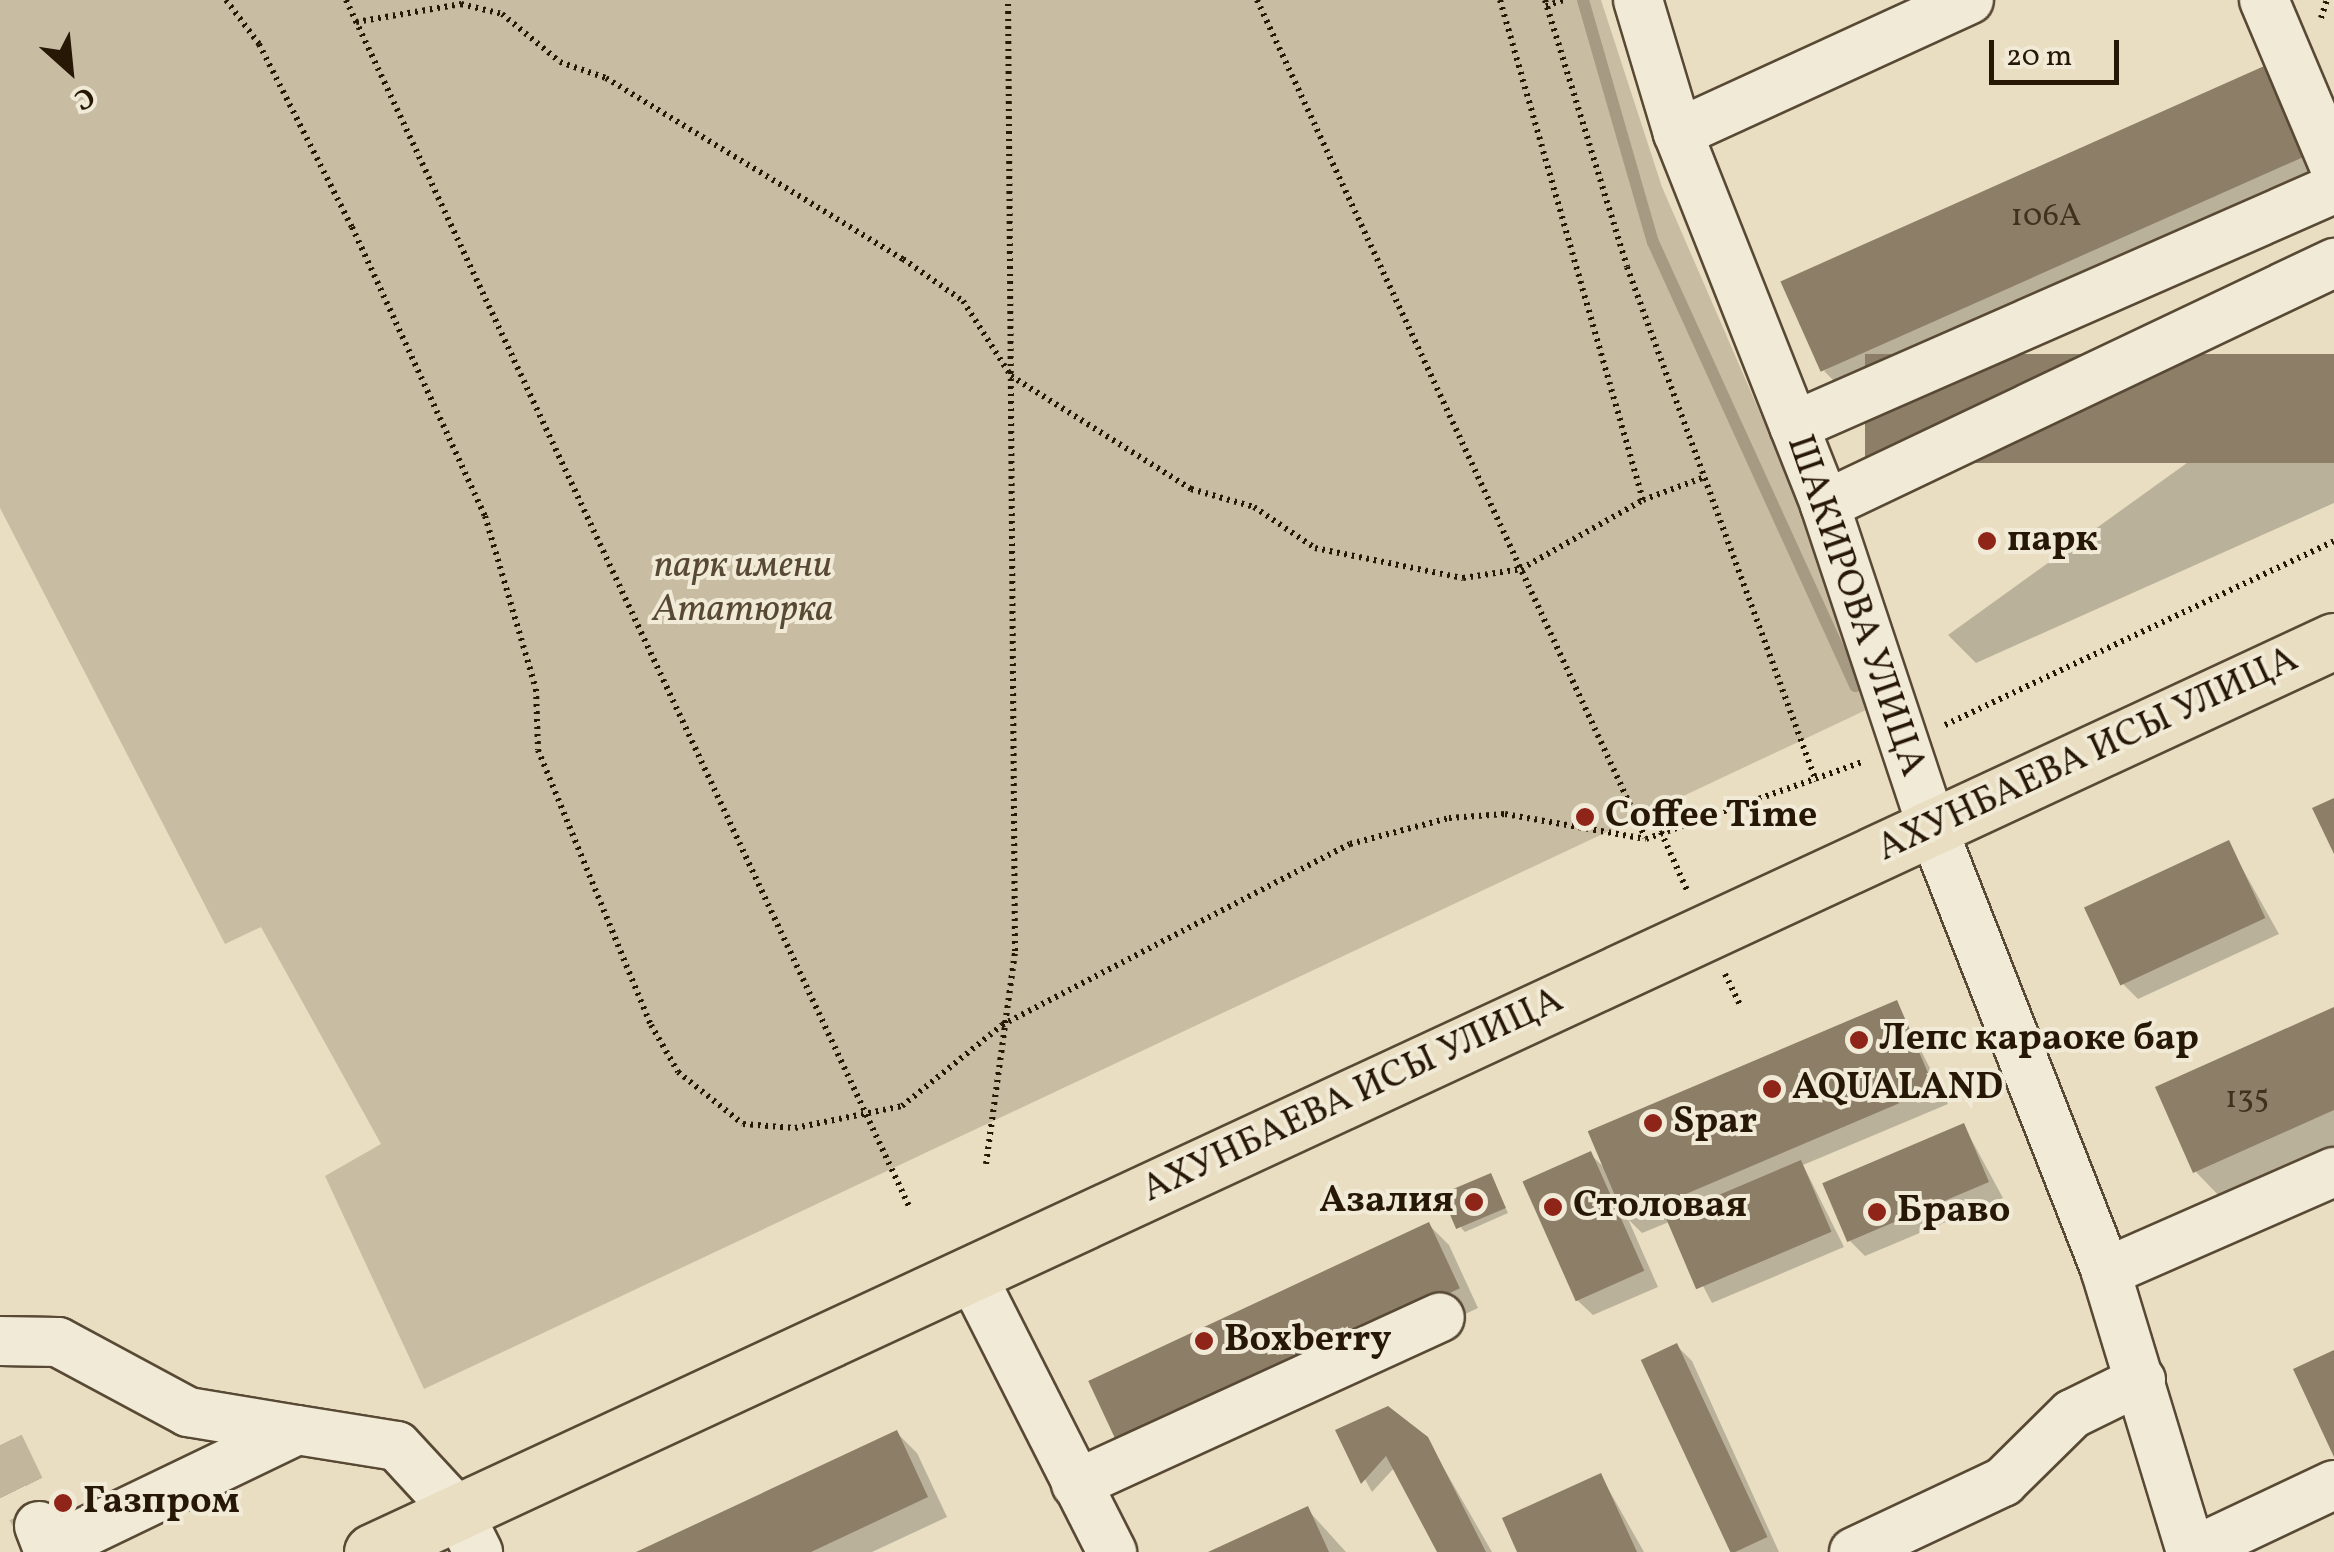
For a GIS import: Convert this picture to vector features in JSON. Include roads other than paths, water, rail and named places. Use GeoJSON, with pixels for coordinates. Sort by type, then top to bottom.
{"type":"FeatureCollection","features":[{"type":"Feature","properties":{"kind":"main road","name":"АХУНБАЕВА ИСЫ УЛИЦА"},"geometry":{"type":"LineString","coordinates":[[372,1552],[468,1532],[971,1274],[2334,641]]}},
{"type":"Feature","properties":{"kind":"street","name":"ШАКИРОВА УЛИЦА"},"geometry":{"type":"LineString","coordinates":[[1638,0],[1678,133],[1825,504],[1932,827],[2106,1272],[2192,1552]]}},
{"type":"Feature","properties":{"kind":"street"},"geometry":{"type":"LineString","coordinates":[[1678,133],[1969,0]]}},
{"type":"Feature","properties":{"kind":"street"},"geometry":{"type":"LineString","coordinates":[[2264,0],[2334,166]]}},
{"type":"Feature","properties":{"kind":"street"},"geometry":{"type":"LineString","coordinates":[[1794,426],[2334,189]]}},
{"type":"Feature","properties":{"kind":"street"},"geometry":{"type":"LineString","coordinates":[[1825,504],[2334,263]]}},
{"type":"Feature","properties":{"kind":"street"},"geometry":{"type":"LineString","coordinates":[[2106,1272],[2334,1172]]}},
{"type":"Feature","properties":{"kind":"street"},"geometry":{"type":"LineString","coordinates":[[971,1274],[1112,1552]]}},
{"type":"Feature","properties":{"kind":"street"},"geometry":{"type":"LineString","coordinates":[[1076,1484],[1440,1317]]}},
{"type":"Feature","properties":{"kind":"street"},"geometry":{"type":"LineString","coordinates":[[0,1341],[58,1342],[188,1412],[397,1446],[468,1532]]}},
{"type":"Feature","properties":{"kind":"street"},"geometry":{"type":"LineString","coordinates":[[1854,1552],[1928,1536],[2003,1482],[2072,1414],[2140,1380]]}},
{"type":"Feature","properties":{"kind":"street"},"geometry":{"type":"LineString","coordinates":[[44,1543],[297,1430]]}},
{"type":"Feature","properties":{"kind":"street"},"geometry":{"type":"LineString","coordinates":[[2192,1552],[2334,1485]]}},
{"type":"Feature","properties":{"kind":"waterway"},"geometry":{"type":"LineString","coordinates":[[1583,0],[1653,242],[1855,686]]}},
{"type":"Feature","properties":{"kind":"tunnel"},"geometry":{"type":"LineString","coordinates":[[0,1445],[39,1526]]}},
{"type":"Feature","properties":{"kind":"place","name":"парк"},"geometry":{"type":"Point","coordinates":[1987,541]}},
{"type":"Feature","properties":{"kind":"place","name":"Coffee Time"},"geometry":{"type":"Point","coordinates":[1585,817]}},
{"type":"Feature","properties":{"kind":"place","name":"Лепс караоке бар"},"geometry":{"type":"Point","coordinates":[1859,1040]}},
{"type":"Feature","properties":{"kind":"place","name":"AQUALAND"},"geometry":{"type":"Point","coordinates":[1772,1089]}},
{"type":"Feature","properties":{"kind":"place","name":"Spar"},"geometry":{"type":"Point","coordinates":[1653,1123]}},
{"type":"Feature","properties":{"kind":"place","name":"Азалия"},"geometry":{"type":"Point","coordinates":[1474,1202]}},
{"type":"Feature","properties":{"kind":"place","name":"Столовая"},"geometry":{"type":"Point","coordinates":[1553,1207]}},
{"type":"Feature","properties":{"kind":"place","name":"Браво"},"geometry":{"type":"Point","coordinates":[1877,1212]}},
{"type":"Feature","properties":{"kind":"place","name":"Boxberry"},"geometry":{"type":"Point","coordinates":[1204,1341]}},
{"type":"Feature","properties":{"kind":"place","name":"Газпром"},"geometry":{"type":"Point","coordinates":[63,1503]}},
{"type":"Feature","properties":{"kind":"park label","name":"парк имени Ататюрка"},"geometry":{"type":"Point","coordinates":[743,589]}}]}
